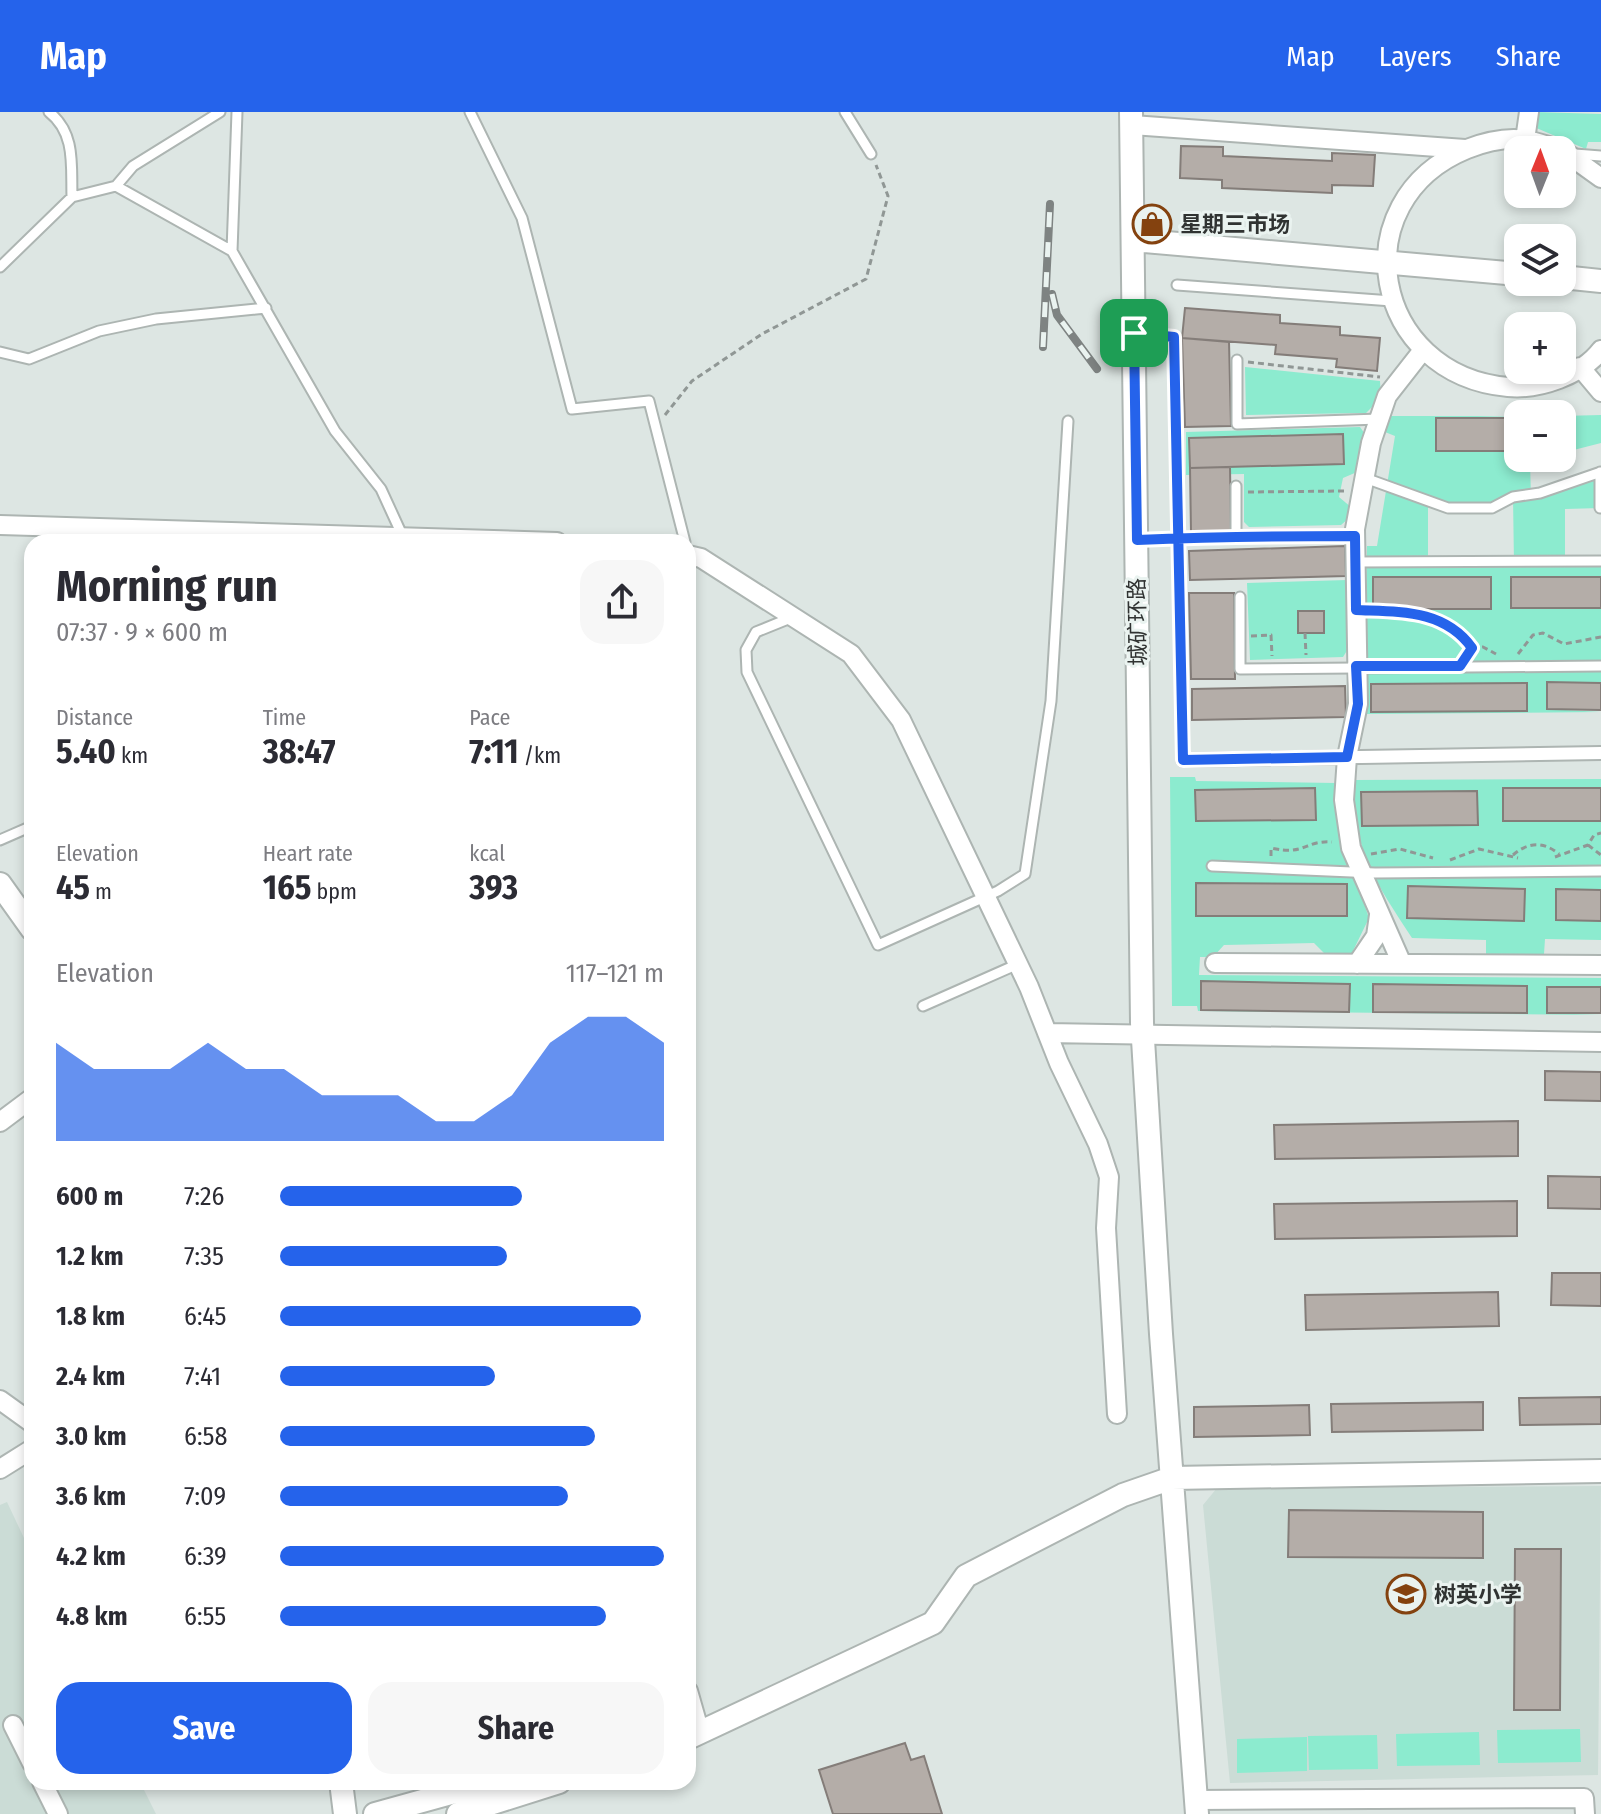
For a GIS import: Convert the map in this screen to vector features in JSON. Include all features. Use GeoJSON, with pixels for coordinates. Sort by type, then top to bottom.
{"type":"FeatureCollection","features":[{"type":"Feature","properties":{"kind":"street"},"geometry":{"type":"LineString","coordinates":[[1526,136],[1529,112]]}},
{"type":"Feature","properties":{"kind":"street"},"geometry":{"type":"LineString","coordinates":[[1132,119],[1467,149]]}},
{"type":"Feature","properties":{"kind":"street","name":"城矿环路"},"geometry":{"type":"LineString","coordinates":[[1132,119],[1144,1036],[1195,1810]]}},
{"type":"Feature","properties":{"kind":"street"},"geometry":{"type":"LineString","coordinates":[[1504,141],[1484,142],[1446,158],[1415,184],[1395,219],[1386,262],[1392,301],[1411,338],[1423,350],[1441,367],[1479,385],[1521,388],[1562,378],[1601,350]]}},
{"type":"Feature","properties":{"kind":"street"},"geometry":{"type":"LineString","coordinates":[[1576,160],[1601,178]]}},
{"type":"Feature","properties":{"kind":"street"},"geometry":{"type":"LineString","coordinates":[[1133,240],[1504,273]]}},
{"type":"Feature","properties":{"kind":"street"},"geometry":{"type":"LineString","coordinates":[[1576,278],[1601,281]]}},
{"type":"Feature","properties":{"kind":"street"},"geometry":{"type":"LineString","coordinates":[[1402,964],[1356,859],[1344,800],[1347,757],[1358,704],[1355,536],[1363,484],[1387,396],[1423,350]]}},
{"type":"Feature","properties":{"kind":"street"},"geometry":{"type":"LineString","coordinates":[[1580,367],[1601,392]]}},
{"type":"Feature","properties":{"kind":"street"},"geometry":{"type":"LineString","coordinates":[[0,525],[242,534]]}},
{"type":"Feature","properties":{"kind":"street"},"geometry":{"type":"LineString","coordinates":[[696,556],[851,654],[901,720],[1018,964],[1098,1144],[1109,1177],[1106,1228],[1117,1414]]}},
{"type":"Feature","properties":{"kind":"street"},"geometry":{"type":"LineString","coordinates":[[1183,760],[1601,753]]}},
{"type":"Feature","properties":{"kind":"street"},"geometry":{"type":"LineString","coordinates":[[0,884],[24,918]]}},
{"type":"Feature","properties":{"kind":"street"},"geometry":{"type":"LineString","coordinates":[[1357,964],[1376,936],[1379,915]]}},
{"type":"Feature","properties":{"kind":"street"},"geometry":{"type":"LineString","coordinates":[[1215,963],[1601,965]]}},
{"type":"Feature","properties":{"kind":"street"},"geometry":{"type":"LineString","coordinates":[[1047,1033],[1601,1042]]}},
{"type":"Feature","properties":{"kind":"street"},"geometry":{"type":"LineString","coordinates":[[0,1122],[24,1104]]}},
{"type":"Feature","properties":{"kind":"street"},"geometry":{"type":"LineString","coordinates":[[0,1400],[24,1417]]}},
{"type":"Feature","properties":{"kind":"street"},"geometry":{"type":"LineString","coordinates":[[0,1469],[24,1454]]}},
{"type":"Feature","properties":{"kind":"street"},"geometry":{"type":"LineString","coordinates":[[696,1728],[933,1623],[966,1576],[1171,1470],[1601,1458]]}},
{"type":"Feature","properties":{"kind":"street"},"geometry":{"type":"LineString","coordinates":[[1171,1470],[1601,1471]]}},
{"type":"Feature","properties":{"kind":"street"},"geometry":{"type":"LineString","coordinates":[[13,1725],[24,1747]]}},
{"type":"Feature","properties":{"kind":"street"},"geometry":{"type":"LineString","coordinates":[[46,1790],[58,1814]]}},
{"type":"Feature","properties":{"kind":"street"},"geometry":{"type":"LineString","coordinates":[[342,1790],[345,1814]]}},
{"type":"Feature","properties":{"kind":"street"},"geometry":{"type":"LineString","coordinates":[[375,1814],[462,1790]]}},
{"type":"Feature","properties":{"kind":"street"},"geometry":{"type":"LineString","coordinates":[[458,1814],[534,1790]]}},
{"type":"Feature","properties":{"kind":"street"},"geometry":{"type":"LineString","coordinates":[[1195,1810],[1404,1806],[1584,1798],[1585,1814]]}},
{"type":"Feature","properties":{"kind":"lane"},"geometry":{"type":"LineString","coordinates":[[49,112],[61,121],[71,143],[72,197]]}},
{"type":"Feature","properties":{"kind":"lane"},"geometry":{"type":"LineString","coordinates":[[0,267],[72,197],[116,186],[133,166],[220,112]]}},
{"type":"Feature","properties":{"kind":"lane"},"geometry":{"type":"LineString","coordinates":[[232,251],[237,112]]}},
{"type":"Feature","properties":{"kind":"lane"},"geometry":{"type":"LineString","coordinates":[[470,112],[522,218],[572,409],[649,401],[683,534]]}},
{"type":"Feature","properties":{"kind":"lane"},"geometry":{"type":"LineString","coordinates":[[845,112],[871,154]]}},
{"type":"Feature","properties":{"kind":"lane"},"geometry":{"type":"LineString","coordinates":[[1576,153],[1601,156]]}},
{"type":"Feature","properties":{"kind":"lane"},"geometry":{"type":"LineString","coordinates":[[116,186],[232,251],[335,431],[381,489],[401,534]]}},
{"type":"Feature","properties":{"kind":"lane"},"geometry":{"type":"LineString","coordinates":[[1177,285],[1392,301]]}},
{"type":"Feature","properties":{"kind":"lane"},"geometry":{"type":"LineString","coordinates":[[0,352],[29,359],[99,331],[156,319],[266,308]]}},
{"type":"Feature","properties":{"kind":"lane"},"geometry":{"type":"LineString","coordinates":[[1134,333],[1174,337],[1183,760]]}},
{"type":"Feature","properties":{"kind":"lane"},"geometry":{"type":"LineString","coordinates":[[1237,360],[1237,424],[1379,419]]}},
{"type":"Feature","properties":{"kind":"lane"},"geometry":{"type":"LineString","coordinates":[[793,617],[756,632],[746,650],[747,672],[878,945],[986,896],[1025,874],[1051,701],[1068,421]]}},
{"type":"Feature","properties":{"kind":"lane"},"geometry":{"type":"LineString","coordinates":[[1363,484],[1448,508],[1492,508],[1513,497],[1540,493],[1600,472],[1600,508]]}},
{"type":"Feature","properties":{"kind":"lane"},"geometry":{"type":"LineString","coordinates":[[1236,489],[1236,537]]}},
{"type":"Feature","properties":{"kind":"lane"},"geometry":{"type":"LineString","coordinates":[[1137,540],[1355,536]]}},
{"type":"Feature","properties":{"kind":"lane"},"geometry":{"type":"LineString","coordinates":[[1355,562],[1601,561]]}},
{"type":"Feature","properties":{"kind":"lane"},"geometry":{"type":"LineString","coordinates":[[1240,597],[1240,669],[1601,666]]}},
{"type":"Feature","properties":{"kind":"lane"},"geometry":{"type":"LineString","coordinates":[[0,840],[24,830]]}},
{"type":"Feature","properties":{"kind":"lane"},"geometry":{"type":"LineString","coordinates":[[1212,866],[1271,868],[1356,859],[1375,873],[1531,869],[1601,871]]}},
{"type":"Feature","properties":{"kind":"lane"},"geometry":{"type":"LineString","coordinates":[[923,1006],[1018,964]]}},
{"type":"Feature","properties":{"kind":"path"},"geometry":{"type":"LineString","coordinates":[[656,427],[692,381],[762,334],[866,279],[888,196],[871,154]]}},
{"type":"Feature","properties":{"kind":"path"},"geometry":{"type":"LineString","coordinates":[[1237,360],[1400,380]]}},
{"type":"Feature","properties":{"kind":"path"},"geometry":{"type":"LineString","coordinates":[[1236,489],[1363,484]]}},
{"type":"Feature","properties":{"kind":"path"},"geometry":{"type":"LineString","coordinates":[[1356,610],[1419,613],[1445,623],[1472,648],[1483,647],[1505,658]]}},
{"type":"Feature","properties":{"kind":"path"},"geometry":{"type":"LineString","coordinates":[[1305,633],[1306,667]]}},
{"type":"Feature","properties":{"kind":"path"},"geometry":{"type":"LineString","coordinates":[[1516,657],[1533,635],[1543,633],[1564,644],[1601,637]]}},
{"type":"Feature","properties":{"kind":"path"},"geometry":{"type":"LineString","coordinates":[[1240,636],[1271,635],[1273,668]]}},
{"type":"Feature","properties":{"kind":"path"},"geometry":{"type":"LineString","coordinates":[[1460,666],[1472,648]]}},
{"type":"Feature","properties":{"kind":"path"},"geometry":{"type":"LineString","coordinates":[[1271,868],[1271,848],[1300,851],[1319,841],[1356,859],[1380,850],[1400,849],[1418,852],[1441,865],[1479,849],[1513,855],[1531,869],[1588,845],[1594,835],[1601,833]]}},
{"type":"Feature","properties":{"kind":"path"},"geometry":{"type":"LineString","coordinates":[[1513,855],[1532,844],[1544,845],[1560,855]]}},
{"type":"Feature","properties":{"kind":"path"},"geometry":{"type":"LineString","coordinates":[[1588,845],[1601,855]]}},
{"type":"Feature","properties":{"kind":"shaded area","name":"树英小学"},"geometry":{"type":"Polygon","coordinates":[[[1601,1486],[1598,1775],[1230,1783],[1203,1505],[1217,1488],[1601,1486]]]}},
{"type":"Feature","properties":{"kind":"shaded area"},"geometry":{"type":"Polygon","coordinates":[[[7,1502],[24,1538],[24,1790],[144,1790],[156,1814],[0,1814],[0,1505],[7,1502]]]}},
{"type":"Feature","properties":{"kind":"green space"},"geometry":{"type":"Polygon","coordinates":[[[1535,112],[1601,114],[1601,142],[1588,142],[1586,149],[1576,145],[1576,136],[1555,136],[1534,127],[1535,112]]]}},
{"type":"Feature","properties":{"kind":"green space"},"geometry":{"type":"Polygon","coordinates":[[[1245,367],[1380,381],[1381,398],[1366,413],[1246,415],[1245,367]]]}},
{"type":"Feature","properties":{"kind":"green space"},"geometry":{"type":"Polygon","coordinates":[[[1601,415],[1601,443],[1576,449],[1576,416],[1601,415]]]}},
{"type":"Feature","properties":{"kind":"green space"},"geometry":{"type":"Polygon","coordinates":[[[1389,416],[1504,416],[1437,418],[1436,450],[1504,451],[1504,472],[1530,472],[1531,499],[1601,476],[1601,508],[1565,509],[1565,561],[1601,561],[1601,577],[1511,578],[1511,608],[1601,608],[1601,683],[1547,682],[1547,709],[1601,712],[1364,714],[1367,546],[1377,546],[1395,436],[1385,432],[1389,416]],[[1513,497],[1492,508],[1428,503],[1428,562],[1514,564],[1513,497]],[[1373,577],[1374,609],[1491,609],[1490,577],[1373,577]],[[1527,683],[1372,684],[1371,685],[1527,711],[1527,683]]]}},
{"type":"Feature","properties":{"kind":"green space"},"geometry":{"type":"Polygon","coordinates":[[[1360,427],[1365,434],[1357,472],[1343,478],[1339,497],[1352,508],[1349,518],[1341,525],[1249,527],[1244,522],[1244,474],[1186,475],[1186,432],[1360,427]],[[1343,435],[1189,438],[1190,467],[1343,464],[1343,435]]]}},
{"type":"Feature","properties":{"kind":"green space"},"geometry":{"type":"Polygon","coordinates":[[[1347,580],[1348,649],[1343,657],[1250,660],[1247,583],[1347,580]]]}},
{"type":"Feature","properties":{"kind":"green space"},"geometry":{"type":"Polygon","coordinates":[[[1170,777],[1195,777],[1196,781],[1336,783],[1339,831],[1369,918],[1351,955],[1327,956],[1314,943],[1224,945],[1213,957],[1200,957],[1199,975],[1601,978],[1601,987],[1548,987],[1547,1013],[1601,1015],[1198,1011],[1197,1006],[1172,1006],[1170,777]],[[1202,981],[1202,1010],[1349,1012],[1349,984],[1202,981]],[[1373,985],[1373,1012],[1527,1013],[1527,986],[1373,985]]]}},
{"type":"Feature","properties":{"kind":"green space"},"geometry":{"type":"Polygon","coordinates":[[[1601,779],[1601,788],[1504,788],[1503,821],[1601,821],[1601,890],[1556,889],[1556,920],[1601,921],[1601,940],[1545,939],[1544,954],[1486,955],[1486,940],[1412,938],[1377,882],[1362,846],[1353,780],[1601,779]],[[1477,791],[1362,792],[1362,825],[1478,824],[1477,791]],[[1409,886],[1408,918],[1524,920],[1525,889],[1409,886]]]}},
{"type":"Feature","properties":{"kind":"green space"},"geometry":{"type":"Polygon","coordinates":[[[1580,1729],[1581,1762],[1498,1763],[1497,1730],[1580,1729]]]}},
{"type":"Feature","properties":{"kind":"green space"},"geometry":{"type":"Polygon","coordinates":[[[1479,1732],[1480,1765],[1397,1766],[1396,1734],[1479,1732]]]}},
{"type":"Feature","properties":{"kind":"green space"},"geometry":{"type":"Polygon","coordinates":[[[1377,1735],[1378,1769],[1309,1770],[1308,1736],[1377,1735]]]}},
{"type":"Feature","properties":{"kind":"green space"},"geometry":{"type":"Polygon","coordinates":[[[1307,1737],[1307,1771],[1237,1773],[1237,1739],[1307,1737]]]}},
{"type":"Feature","properties":{"kind":"building"},"geometry":{"type":"Polygon","coordinates":[[[1181,146],[1223,147],[1223,156],[1332,161],[1332,153],[1375,155],[1373,186],[1332,185],[1332,193],[1222,188],[1222,180],[1180,178],[1181,146]]]}},
{"type":"Feature","properties":{"kind":"building"},"geometry":{"type":"Polygon","coordinates":[[[1185,308],[1280,315],[1280,323],[1340,327],[1340,335],[1380,338],[1377,371],[1336,367],[1337,359],[1275,354],[1276,345],[1182,338],[1185,308]]]}},
{"type":"Feature","properties":{"kind":"building"},"geometry":{"type":"Polygon","coordinates":[[[1182,338],[1229,342],[1231,426],[1185,427],[1182,338]]]}},
{"type":"Feature","properties":{"kind":"building"},"geometry":{"type":"Polygon","coordinates":[[[1436,418],[1504,418],[1504,451],[1436,451],[1436,418]]]}},
{"type":"Feature","properties":{"kind":"building"},"geometry":{"type":"Polygon","coordinates":[[[1343,434],[1344,464],[1190,468],[1189,438],[1343,434]]]}},
{"type":"Feature","properties":{"kind":"building"},"geometry":{"type":"Polygon","coordinates":[[[1230,467],[1231,531],[1191,532],[1190,468],[1230,467]]]}},
{"type":"Feature","properties":{"kind":"building"},"geometry":{"type":"Polygon","coordinates":[[[1345,546],[1346,576],[1190,580],[1189,551],[1345,546]]]}},
{"type":"Feature","properties":{"kind":"building"},"geometry":{"type":"Polygon","coordinates":[[[1373,577],[1491,577],[1491,609],[1373,609],[1373,577]]]}},
{"type":"Feature","properties":{"kind":"building"},"geometry":{"type":"Polygon","coordinates":[[[1511,577],[1601,577],[1601,608],[1511,608],[1511,577]]]}},
{"type":"Feature","properties":{"kind":"building"},"geometry":{"type":"Polygon","coordinates":[[[1189,593],[1234,593],[1235,679],[1191,679],[1189,593]]]}},
{"type":"Feature","properties":{"kind":"building"},"geometry":{"type":"Polygon","coordinates":[[[1298,611],[1324,611],[1324,633],[1298,633],[1298,611]]]}},
{"type":"Feature","properties":{"kind":"building"},"geometry":{"type":"Polygon","coordinates":[[[1547,682],[1601,683],[1601,710],[1547,709],[1547,682]]]}},
{"type":"Feature","properties":{"kind":"building"},"geometry":{"type":"Polygon","coordinates":[[[1527,683],[1527,711],[1371,712],[1371,684],[1527,683]]]}},
{"type":"Feature","properties":{"kind":"building"},"geometry":{"type":"Polygon","coordinates":[[[1345,686],[1346,717],[1192,720],[1192,689],[1345,686]]]}},
{"type":"Feature","properties":{"kind":"building"},"geometry":{"type":"Polygon","coordinates":[[[1315,788],[1316,820],[1196,821],[1195,790],[1315,788]]]}},
{"type":"Feature","properties":{"kind":"building"},"geometry":{"type":"Polygon","coordinates":[[[1503,788],[1601,788],[1601,821],[1503,821],[1503,788]]]}},
{"type":"Feature","properties":{"kind":"building"},"geometry":{"type":"Polygon","coordinates":[[[1477,791],[1478,825],[1362,826],[1361,792],[1477,791]]]}},
{"type":"Feature","properties":{"kind":"building"},"geometry":{"type":"Polygon","coordinates":[[[1196,883],[1347,884],[1347,916],[1196,916],[1196,883]]]}},
{"type":"Feature","properties":{"kind":"building"},"geometry":{"type":"Polygon","coordinates":[[[1408,886],[1525,889],[1524,921],[1407,918],[1408,886]]]}},
{"type":"Feature","properties":{"kind":"building"},"geometry":{"type":"Polygon","coordinates":[[[1556,889],[1601,890],[1601,921],[1556,920],[1556,889]]]}},
{"type":"Feature","properties":{"kind":"building"},"geometry":{"type":"Polygon","coordinates":[[[1201,981],[1350,984],[1349,1012],[1201,1010],[1201,981]]]}},
{"type":"Feature","properties":{"kind":"building"},"geometry":{"type":"Polygon","coordinates":[[[1373,984],[1527,986],[1527,1013],[1373,1012],[1373,984]]]}},
{"type":"Feature","properties":{"kind":"building"},"geometry":{"type":"Polygon","coordinates":[[[1547,987],[1601,987],[1601,1013],[1547,1013],[1547,987]]]}},
{"type":"Feature","properties":{"kind":"building"},"geometry":{"type":"Polygon","coordinates":[[[1545,1071],[1601,1072],[1601,1101],[1545,1100],[1545,1071]]]}},
{"type":"Feature","properties":{"kind":"building"},"geometry":{"type":"Polygon","coordinates":[[[1518,1121],[1518,1156],[1275,1159],[1274,1125],[1518,1121]]]}},
{"type":"Feature","properties":{"kind":"building"},"geometry":{"type":"Polygon","coordinates":[[[1548,1176],[1601,1177],[1601,1209],[1548,1208],[1548,1176]]]}},
{"type":"Feature","properties":{"kind":"building"},"geometry":{"type":"Polygon","coordinates":[[[1517,1201],[1517,1236],[1275,1239],[1274,1204],[1517,1201]]]}},
{"type":"Feature","properties":{"kind":"building"},"geometry":{"type":"Polygon","coordinates":[[[1552,1273],[1601,1273],[1601,1306],[1551,1305],[1552,1273]]]}},
{"type":"Feature","properties":{"kind":"building"},"geometry":{"type":"Polygon","coordinates":[[[1498,1292],[1499,1326],[1306,1330],[1305,1295],[1498,1292]]]}},
{"type":"Feature","properties":{"kind":"building"},"geometry":{"type":"Polygon","coordinates":[[[1601,1397],[1601,1424],[1520,1425],[1519,1398],[1601,1397]]]}},
{"type":"Feature","properties":{"kind":"building"},"geometry":{"type":"Polygon","coordinates":[[[1483,1402],[1483,1430],[1332,1432],[1331,1404],[1483,1402]]]}},
{"type":"Feature","properties":{"kind":"building"},"geometry":{"type":"Polygon","coordinates":[[[1309,1405],[1310,1435],[1194,1437],[1194,1407],[1309,1405]]]}},
{"type":"Feature","properties":{"kind":"building"},"geometry":{"type":"Polygon","coordinates":[[[1289,1510],[1483,1512],[1483,1558],[1288,1557],[1289,1510]]]}},
{"type":"Feature","properties":{"kind":"building"},"geometry":{"type":"Polygon","coordinates":[[[1515,1549],[1561,1549],[1560,1710],[1514,1710],[1515,1549]]]}},
{"type":"Feature","properties":{"kind":"building"},"geometry":{"type":"Polygon","coordinates":[[[905,1743],[911,1760],[924,1756],[942,1814],[833,1814],[819,1770],[905,1743]]]}},
{"type":"Feature","properties":{"kind":"railway"},"geometry":{"type":"LineString","coordinates":[[1043,347],[1050,204]]}},
{"type":"Feature","properties":{"kind":"railway"},"geometry":{"type":"LineString","coordinates":[[1052,294],[1057,315],[1097,369]]}},
{"type":"Feature","properties":{"kind":"place","name":"星期三市场"},"geometry":{"type":"Point","coordinates":[1152,224]}},
{"type":"Feature","properties":{"kind":"place","name":"树英小学"},"geometry":{"type":"Point","coordinates":[1406,1594]}},
{"type":"Feature","properties":{"kind":"route"},"geometry":{"type":"LineString","coordinates":[[1134,333],[1137,540],[1178,538],[1355,536],[1356,610],[1419,613],[1445,623],[1466,639],[1472,648],[1460,666],[1356,666],[1358,704],[1347,757],[1183,760],[1181,649],[1178,538],[1174,337],[1134,333]]}}]}
